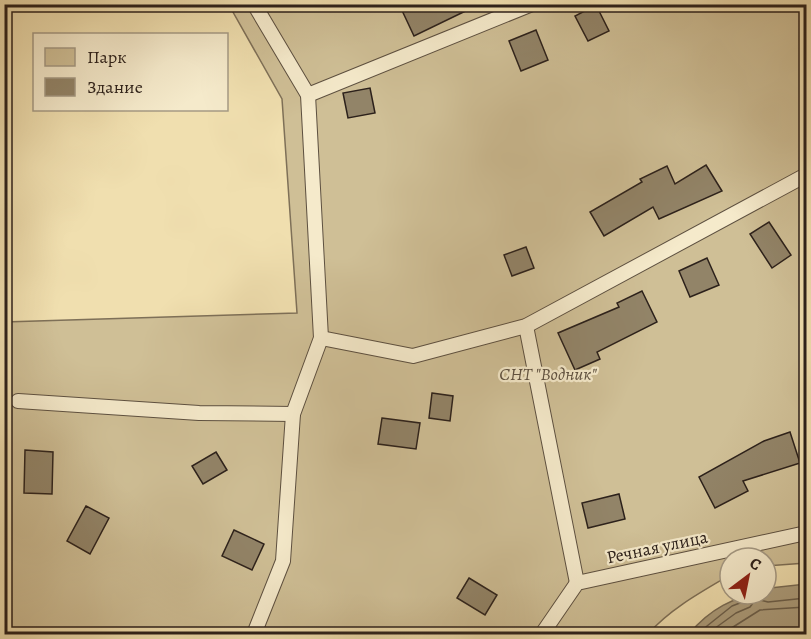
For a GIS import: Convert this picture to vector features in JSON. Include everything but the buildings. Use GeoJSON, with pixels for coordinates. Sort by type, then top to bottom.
{"type":"FeatureCollection","features":[{"type":"Feature","properties":{"kind":"lane"},"geometry":{"type":"LineString","coordinates":[[254,4],[308,94],[321,338],[293,414],[283,561],[254,634]]}},
{"type":"Feature","properties":{"kind":"lane"},"geometry":{"type":"LineString","coordinates":[[308,94],[532,4]]}},
{"type":"Feature","properties":{"kind":"lane"},"geometry":{"type":"LineString","coordinates":[[321,338],[414,356],[526,326],[807,175]]}},
{"type":"Feature","properties":{"kind":"lane"},"geometry":{"type":"LineString","coordinates":[[526,326],[577,583],[542,634]]}},
{"type":"Feature","properties":{"kind":"lane"},"geometry":{"type":"LineString","coordinates":[[18,401],[200,413],[293,414]]}},
{"type":"Feature","properties":{"kind":"lane","name":"Речная улица"},"geometry":{"type":"LineString","coordinates":[[577,583],[807,532]]}},
{"type":"Feature","properties":{"kind":"green space","name":"СНТ \"Водник\""},"geometry":{"type":"Polygon","coordinates":[[[229,5],[806,5],[806,563],[778,565],[778,546],[718,546],[718,582],[676,609],[648,634],[5,634],[4,322],[297,313],[282,99],[229,5]]]}},
{"type":"Feature","properties":{"kind":"water"},"geometry":{"type":"Polygon","coordinates":[[[806,584],[806,634],[689,634],[722,606],[778,606],[778,587],[806,584]]]}}]}
